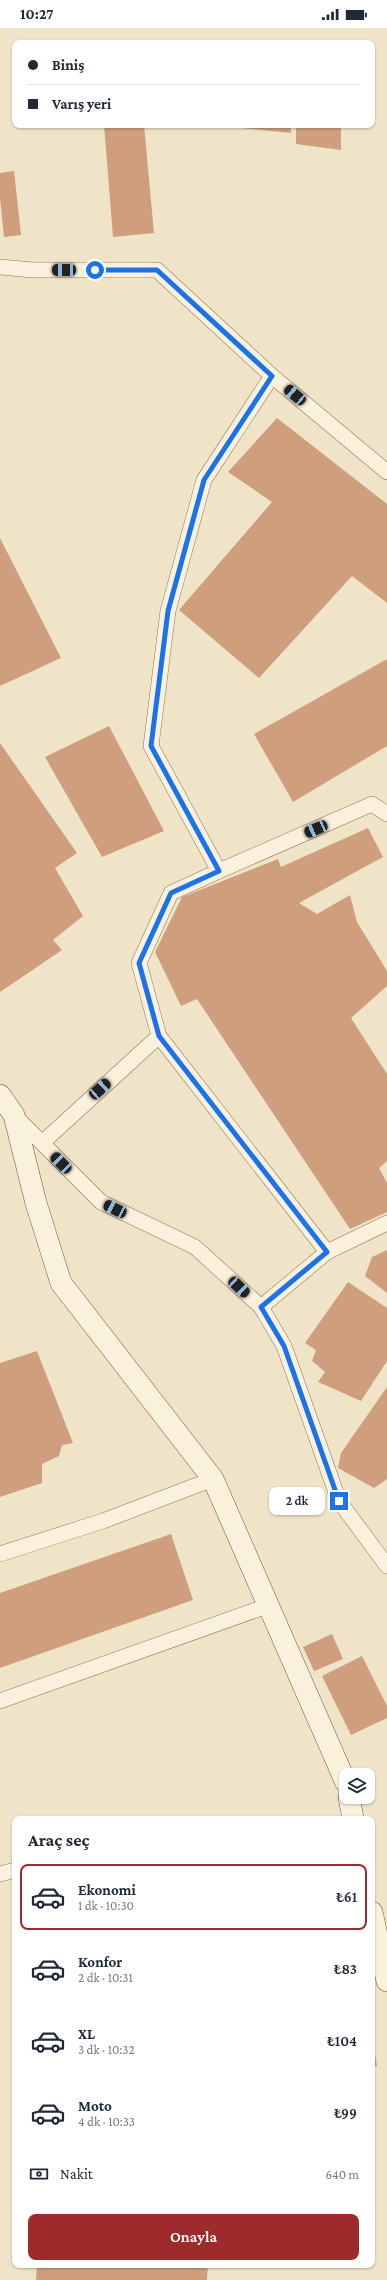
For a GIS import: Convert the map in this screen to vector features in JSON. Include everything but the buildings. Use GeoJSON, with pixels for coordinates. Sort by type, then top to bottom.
{"type":"FeatureCollection","features":[{"type":"Feature","properties":{"kind":"street"},"geometry":{"type":"LineString","coordinates":[[0,267],[32,270],[157,270],[272,376],[387,472]]}},
{"type":"Feature","properties":{"kind":"street"},"geometry":{"type":"LineString","coordinates":[[219,871],[151,746],[168,611],[204,480],[272,376]]}},
{"type":"Feature","properties":{"kind":"street"},"geometry":{"type":"LineString","coordinates":[[327,1252],[159,1036],[139,963],[171,893],[372,804],[387,814]]}},
{"type":"Feature","properties":{"kind":"street"},"geometry":{"type":"LineString","coordinates":[[42,1143],[159,1036]]}},
{"type":"Feature","properties":{"kind":"street"},"geometry":{"type":"LineString","coordinates":[[0,1095],[14,1115],[101,1202],[195,1247],[261,1307],[284,1346],[339,1501],[387,1566]]}},
{"type":"Feature","properties":{"kind":"street"},"geometry":{"type":"LineString","coordinates":[[14,1115],[36,1203],[61,1283],[213,1479],[267,1606],[339,1768]]}},
{"type":"Feature","properties":{"kind":"street"},"geometry":{"type":"LineString","coordinates":[[261,1307],[327,1252],[387,1223]]}},
{"type":"Feature","properties":{"kind":"street"},"geometry":{"type":"LineString","coordinates":[[0,1554],[103,1521],[213,1479]]}},
{"type":"Feature","properties":{"kind":"street"},"geometry":{"type":"LineString","coordinates":[[0,1701],[267,1606]]}},
{"type":"Feature","properties":{"kind":"street"},"geometry":{"type":"LineString","coordinates":[[350,1804],[352,1816]]}},
{"type":"Feature","properties":{"kind":"street"},"geometry":{"type":"LineString","coordinates":[[0,1874],[12,1871]]}},
{"type":"Feature","properties":{"kind":"street"},"geometry":{"type":"LineString","coordinates":[[375,1926],[387,1981]]}},
{"type":"Feature","properties":{"kind":"route"},"geometry":{"type":"LineString","coordinates":[[95,270],[157,270],[272,376],[204,480],[168,611],[151,746],[219,871],[171,893],[139,963],[159,1036],[327,1252],[261,1307],[284,1346],[339,1501]]}}]}
